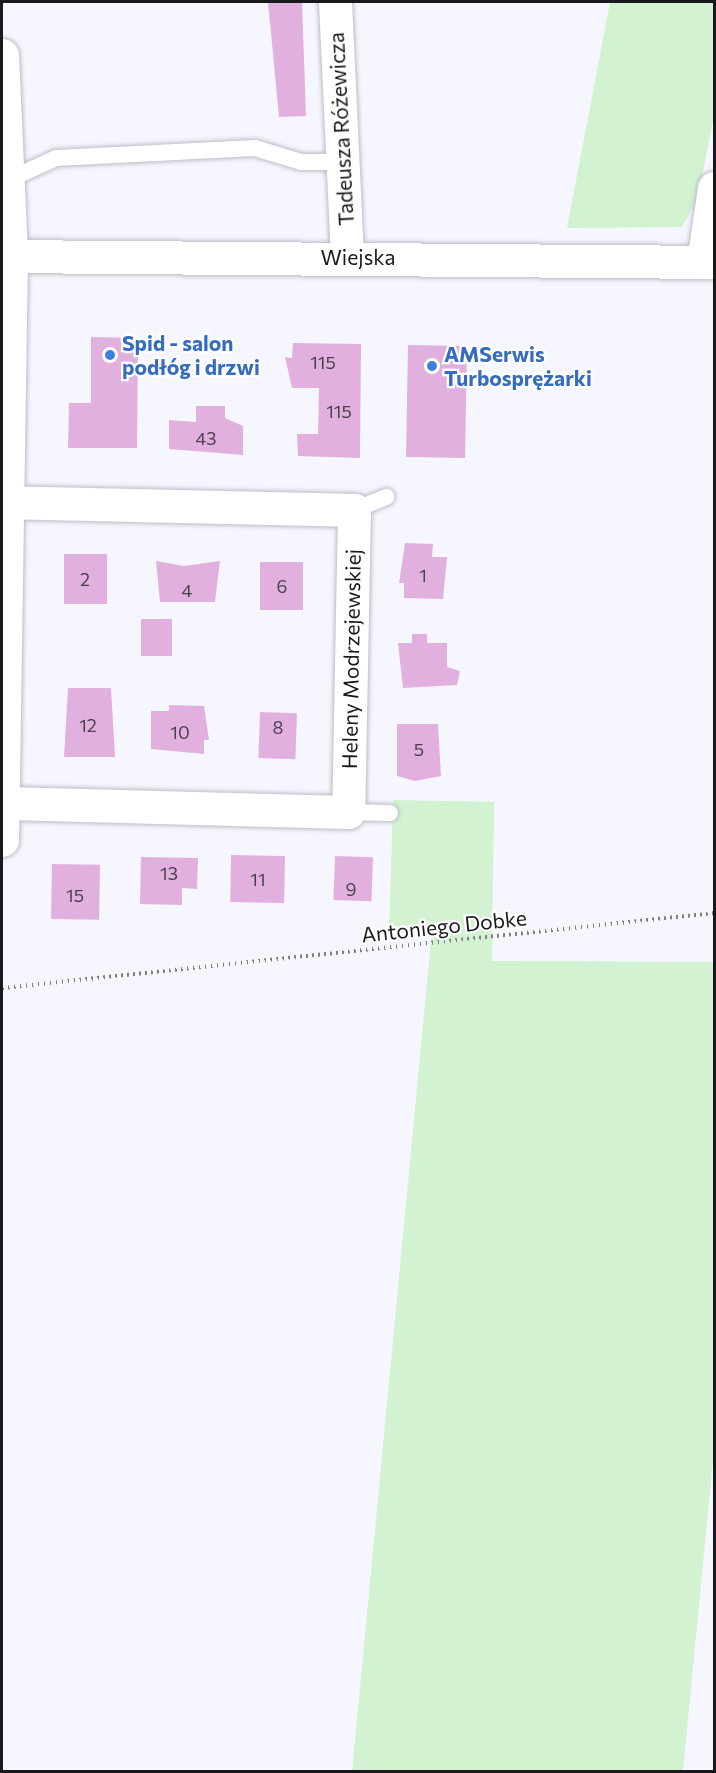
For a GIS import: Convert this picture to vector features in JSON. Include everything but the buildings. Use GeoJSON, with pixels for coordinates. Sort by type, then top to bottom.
{"type":"FeatureCollection","features":[{"type":"Feature","properties":{"kind":"street","name":"Tadeusza Różewicza"},"geometry":{"type":"LineString","coordinates":[[335,2],[347,257]]}},
{"type":"Feature","properties":{"kind":"street"},"geometry":{"type":"LineString","coordinates":[[2,55],[8,180],[4,502],[5,803],[2,840]]}},
{"type":"Feature","properties":{"kind":"street"},"geometry":{"type":"LineString","coordinates":[[709,262],[714,188]]}},
{"type":"Feature","properties":{"kind":"street","name":"Wiejska"},"geometry":{"type":"LineString","coordinates":[[6,256],[347,257],[709,262]]}},
{"type":"Feature","properties":{"kind":"street"},"geometry":{"type":"LineString","coordinates":[[4,502],[354,510]]}},
{"type":"Feature","properties":{"kind":"street","name":"Heleny Modrzejewskiej"},"geometry":{"type":"LineString","coordinates":[[348,812],[354,510]]}},
{"type":"Feature","properties":{"kind":"street"},"geometry":{"type":"LineString","coordinates":[[5,803],[348,812]]}},
{"type":"Feature","properties":{"kind":"lane"},"geometry":{"type":"LineString","coordinates":[[8,180],[56,158],[255,148],[301,162],[343,162]]}},
{"type":"Feature","properties":{"kind":"lane"},"geometry":{"type":"LineString","coordinates":[[354,510],[386,497]]}},
{"type":"Feature","properties":{"kind":"lane"},"geometry":{"type":"LineString","coordinates":[[348,812],[390,813]]}},
{"type":"Feature","properties":{"kind":"path","name":"Antoniego Dobke"},"geometry":{"type":"LineString","coordinates":[[2,988],[714,913]]}},
{"type":"Feature","properties":{"kind":"green space"},"geometry":{"type":"Polygon","coordinates":[[[610,2],[714,2],[714,115],[698,199],[682,227],[567,228],[610,2]]]}},
{"type":"Feature","properties":{"kind":"green space"},"geometry":{"type":"Polygon","coordinates":[[[393,800],[494,802],[492,961],[714,962],[714,1450],[683,1771],[352,1772],[432,930],[389,934],[393,800]]]}},
{"type":"Feature","properties":{"kind":"place","name":"Spid - salon podłóg i drzwi"},"geometry":{"type":"Point","coordinates":[110,355]}},
{"type":"Feature","properties":{"kind":"place","name":"AMSerwis Turbosprężarki"},"geometry":{"type":"Point","coordinates":[432,366]}}]}
